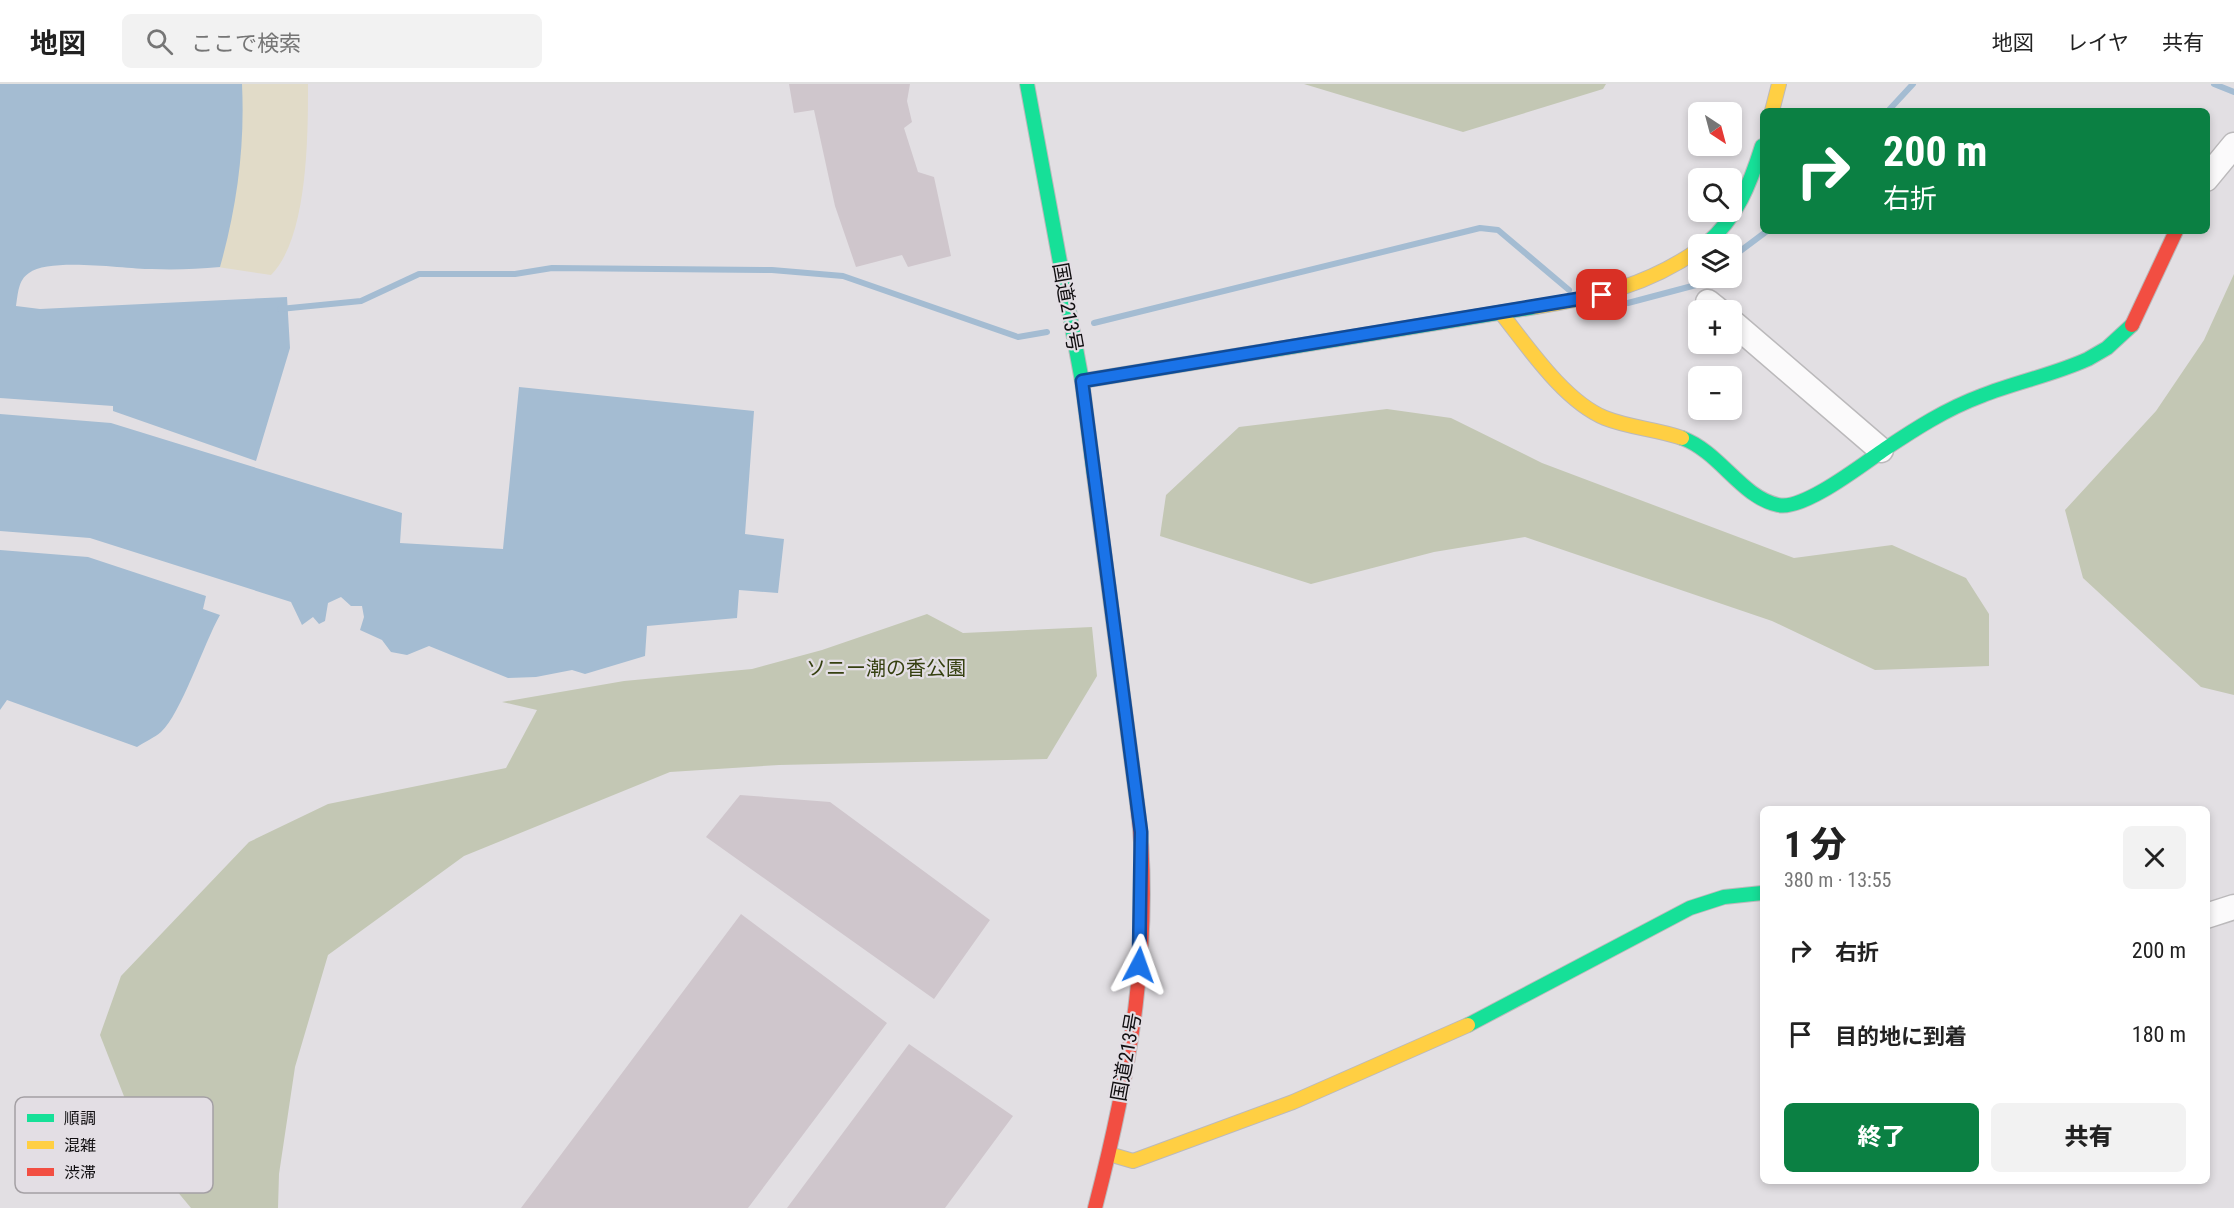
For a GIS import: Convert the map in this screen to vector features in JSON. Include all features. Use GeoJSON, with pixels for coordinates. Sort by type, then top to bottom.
{"type":"FeatureCollection","features":[{"type":"Feature","properties":{"kind":"main road","name":"国道213号"},"geometry":{"type":"LineString","coordinates":[[1027,84],[1082,381],[1141,832],[1141,942],[1135,1011],[1109,1154],[1095,1208]]}},
{"type":"Feature","properties":{"kind":"main road"},"geometry":{"type":"LineString","coordinates":[[1773,108],[1779,84]]}},
{"type":"Feature","properties":{"kind":"main road"},"geometry":{"type":"LineString","coordinates":[[1720,234],[1748,191],[1760,152]]}},
{"type":"Feature","properties":{"kind":"main road"},"geometry":{"type":"LineString","coordinates":[[1500,314],[1530,349],[1588,408],[1613,421],[1699,445],[1714,455],[1768,502],[1782,507],[1796,504],[1954,407],[1985,394],[2073,367],[2111,344],[2128,331],[2137,318],[2175,234]]}},
{"type":"Feature","properties":{"kind":"main road"},"geometry":{"type":"LineString","coordinates":[[1082,381],[1500,314],[1623,291],[1671,270],[1688,257]]}},
{"type":"Feature","properties":{"kind":"main road"},"geometry":{"type":"LineString","coordinates":[[1109,1154],[1133,1161],[1293,1102],[1470,1024],[1690,908],[1724,897],[1760,893]]}},
{"type":"Feature","properties":{"kind":"street"},"geometry":{"type":"LineString","coordinates":[[2210,174],[2234,146]]}},
{"type":"Feature","properties":{"kind":"street"},"geometry":{"type":"LineString","coordinates":[[1742,330],[1881,450]]}},
{"type":"Feature","properties":{"kind":"street"},"geometry":{"type":"LineString","coordinates":[[2210,915],[2234,907]]}},
{"type":"Feature","properties":{"kind":"green space"},"geometry":{"type":"Polygon","coordinates":[[[1304,84],[1606,84],[1603,89],[1463,132],[1304,84]]]}},
{"type":"Feature","properties":{"kind":"green space"},"geometry":{"type":"Polygon","coordinates":[[[2234,274],[2234,695],[2201,687],[2083,578],[2065,510],[2156,411],[2204,340],[2234,274]]]}},
{"type":"Feature","properties":{"kind":"green space"},"geometry":{"type":"Polygon","coordinates":[[[1387,409],[1451,418],[1542,463],[1794,558],[1892,545],[1966,578],[1989,614],[1989,666],[1875,670],[1772,621],[1525,537],[1434,552],[1311,584],[1160,536],[1166,495],[1239,427],[1387,409]]]}},
{"type":"Feature","properties":{"kind":"green space","name":"ソニー潮の香公園"},"geometry":{"type":"Polygon","coordinates":[[[927,614],[963,633],[1092,627],[1097,676],[1047,759],[779,765],[670,772],[464,856],[328,955],[295,1067],[279,1174],[278,1208],[191,1208],[179,1193],[213,1193],[213,1097],[124,1097],[100,1035],[121,976],[249,842],[328,804],[506,768],[537,710],[502,702],[624,681],[752,669],[822,650],[927,614]]]}},
{"type":"Feature","properties":{"kind":"sand"},"geometry":{"type":"Polygon","coordinates":[[[210,84],[308,84],[306,157],[299,212],[283,258],[271,275],[191,263],[210,84]]]}},
{"type":"Feature","properties":{"kind":"water"},"geometry":{"type":"Polygon","coordinates":[[[0,84],[242,84],[239,176],[220,267],[140,269],[70,265],[39,268],[23,279],[16,306],[40,309],[287,297],[290,348],[256,461],[113,411],[113,406],[0,398],[0,84]]]}},
{"type":"Feature","properties":{"kind":"water"},"geometry":{"type":"Polygon","coordinates":[[[519,387],[754,411],[745,534],[784,539],[778,593],[739,590],[737,618],[647,626],[645,656],[585,674],[572,670],[536,677],[508,678],[429,646],[407,655],[391,652],[382,640],[360,630],[364,617],[362,606],[351,606],[341,597],[328,603],[325,621],[319,624],[313,617],[302,625],[291,602],[90,538],[0,531],[0,414],[111,423],[402,513],[400,543],[503,549],[519,387]]]}},
{"type":"Feature","properties":{"kind":"water"},"geometry":{"type":"Polygon","coordinates":[[[0,550],[88,557],[206,596],[203,609],[220,615],[176,710],[161,732],[137,747],[7,700],[0,710],[0,550]]]}},
{"type":"Feature","properties":{"kind":"building"},"geometry":{"type":"Polygon","coordinates":[[[789,84],[910,84],[907,101],[912,122],[904,128],[918,172],[934,177],[951,256],[908,267],[902,255],[856,267],[835,206],[814,110],[794,113],[789,84]]]}},
{"type":"Feature","properties":{"kind":"building"},"geometry":{"type":"Polygon","coordinates":[[[740,795],[830,802],[990,920],[934,999],[706,837],[740,795]]]}},
{"type":"Feature","properties":{"kind":"building"},"geometry":{"type":"Polygon","coordinates":[[[741,914],[887,1023],[748,1208],[521,1208],[741,914]]]}},
{"type":"Feature","properties":{"kind":"building"},"geometry":{"type":"Polygon","coordinates":[[[909,1044],[1013,1116],[945,1208],[787,1208],[909,1044]]]}},
{"type":"Feature","properties":{"kind":"waterway"},"geometry":{"type":"LineString","coordinates":[[1891,108],[1913,84]]}},
{"type":"Feature","properties":{"kind":"waterway"},"geometry":{"type":"LineString","coordinates":[[2214,84],[2234,92]]}},
{"type":"Feature","properties":{"kind":"waterway"},"geometry":{"type":"LineString","coordinates":[[1094,323],[1480,228],[1498,230],[1569,290]]}},
{"type":"Feature","properties":{"kind":"waterway"},"geometry":{"type":"LineString","coordinates":[[1742,250],[1763,234]]}},
{"type":"Feature","properties":{"kind":"waterway"},"geometry":{"type":"LineString","coordinates":[[280,309],[361,301],[419,274],[515,274],[552,268],[772,270],[843,276],[1018,337],[1047,332]]}},
{"type":"Feature","properties":{"kind":"waterway"},"geometry":{"type":"LineString","coordinates":[[1628,303],[1688,287]]}},
{"type":"Feature","properties":{"kind":"traffic: fast"},"geometry":{"type":"LineString","coordinates":[[1027,84],[1082,381],[1094,475]]}},
{"type":"Feature","properties":{"kind":"traffic: fast"},"geometry":{"type":"LineString","coordinates":[[1717,234],[1741,200],[1760,152]]}},
{"type":"Feature","properties":{"kind":"traffic: fast"},"geometry":{"type":"LineString","coordinates":[[1082,381],[1535,307]]}},
{"type":"Feature","properties":{"kind":"traffic: fast"},"geometry":{"type":"LineString","coordinates":[[1682,438],[1708,453],[1753,493],[1778,505],[1789,505],[1833,485],[1908,434],[1955,407],[1994,391],[2088,359],[2107,348],[2132,325]]}},
{"type":"Feature","properties":{"kind":"traffic: fast"},"geometry":{"type":"LineString","coordinates":[[1468,1025],[1690,908],[1724,897],[1760,893]]}},
{"type":"Feature","properties":{"kind":"traffic: slow"},"geometry":{"type":"LineString","coordinates":[[1773,108],[1779,84]]}},
{"type":"Feature","properties":{"kind":"traffic: slow"},"geometry":{"type":"LineString","coordinates":[[1535,307],[1620,288],[1660,272],[1688,256]]}},
{"type":"Feature","properties":{"kind":"traffic: slow"},"geometry":{"type":"LineString","coordinates":[[1501,313],[1548,372],[1575,399],[1590,410],[1614,421],[1682,438]]}},
{"type":"Feature","properties":{"kind":"traffic: slow"},"geometry":{"type":"LineString","coordinates":[[1094,475],[1137,802]]}},
{"type":"Feature","properties":{"kind":"traffic: slow"},"geometry":{"type":"LineString","coordinates":[[1109,1154],[1133,1161],[1293,1102],[1468,1025]]}},
{"type":"Feature","properties":{"kind":"traffic: jam"},"geometry":{"type":"LineString","coordinates":[[2132,325],[2175,234]]}},
{"type":"Feature","properties":{"kind":"traffic: jam"},"geometry":{"type":"LineString","coordinates":[[1095,1208],[1118,1108],[1136,1007],[1143,904],[1142,853],[1137,802]]}},
{"type":"Feature","properties":{"kind":"route"},"geometry":{"type":"LineString","coordinates":[[1139,965],[1141,832],[1082,381],[1500,314],[1602,295]]}}]}
